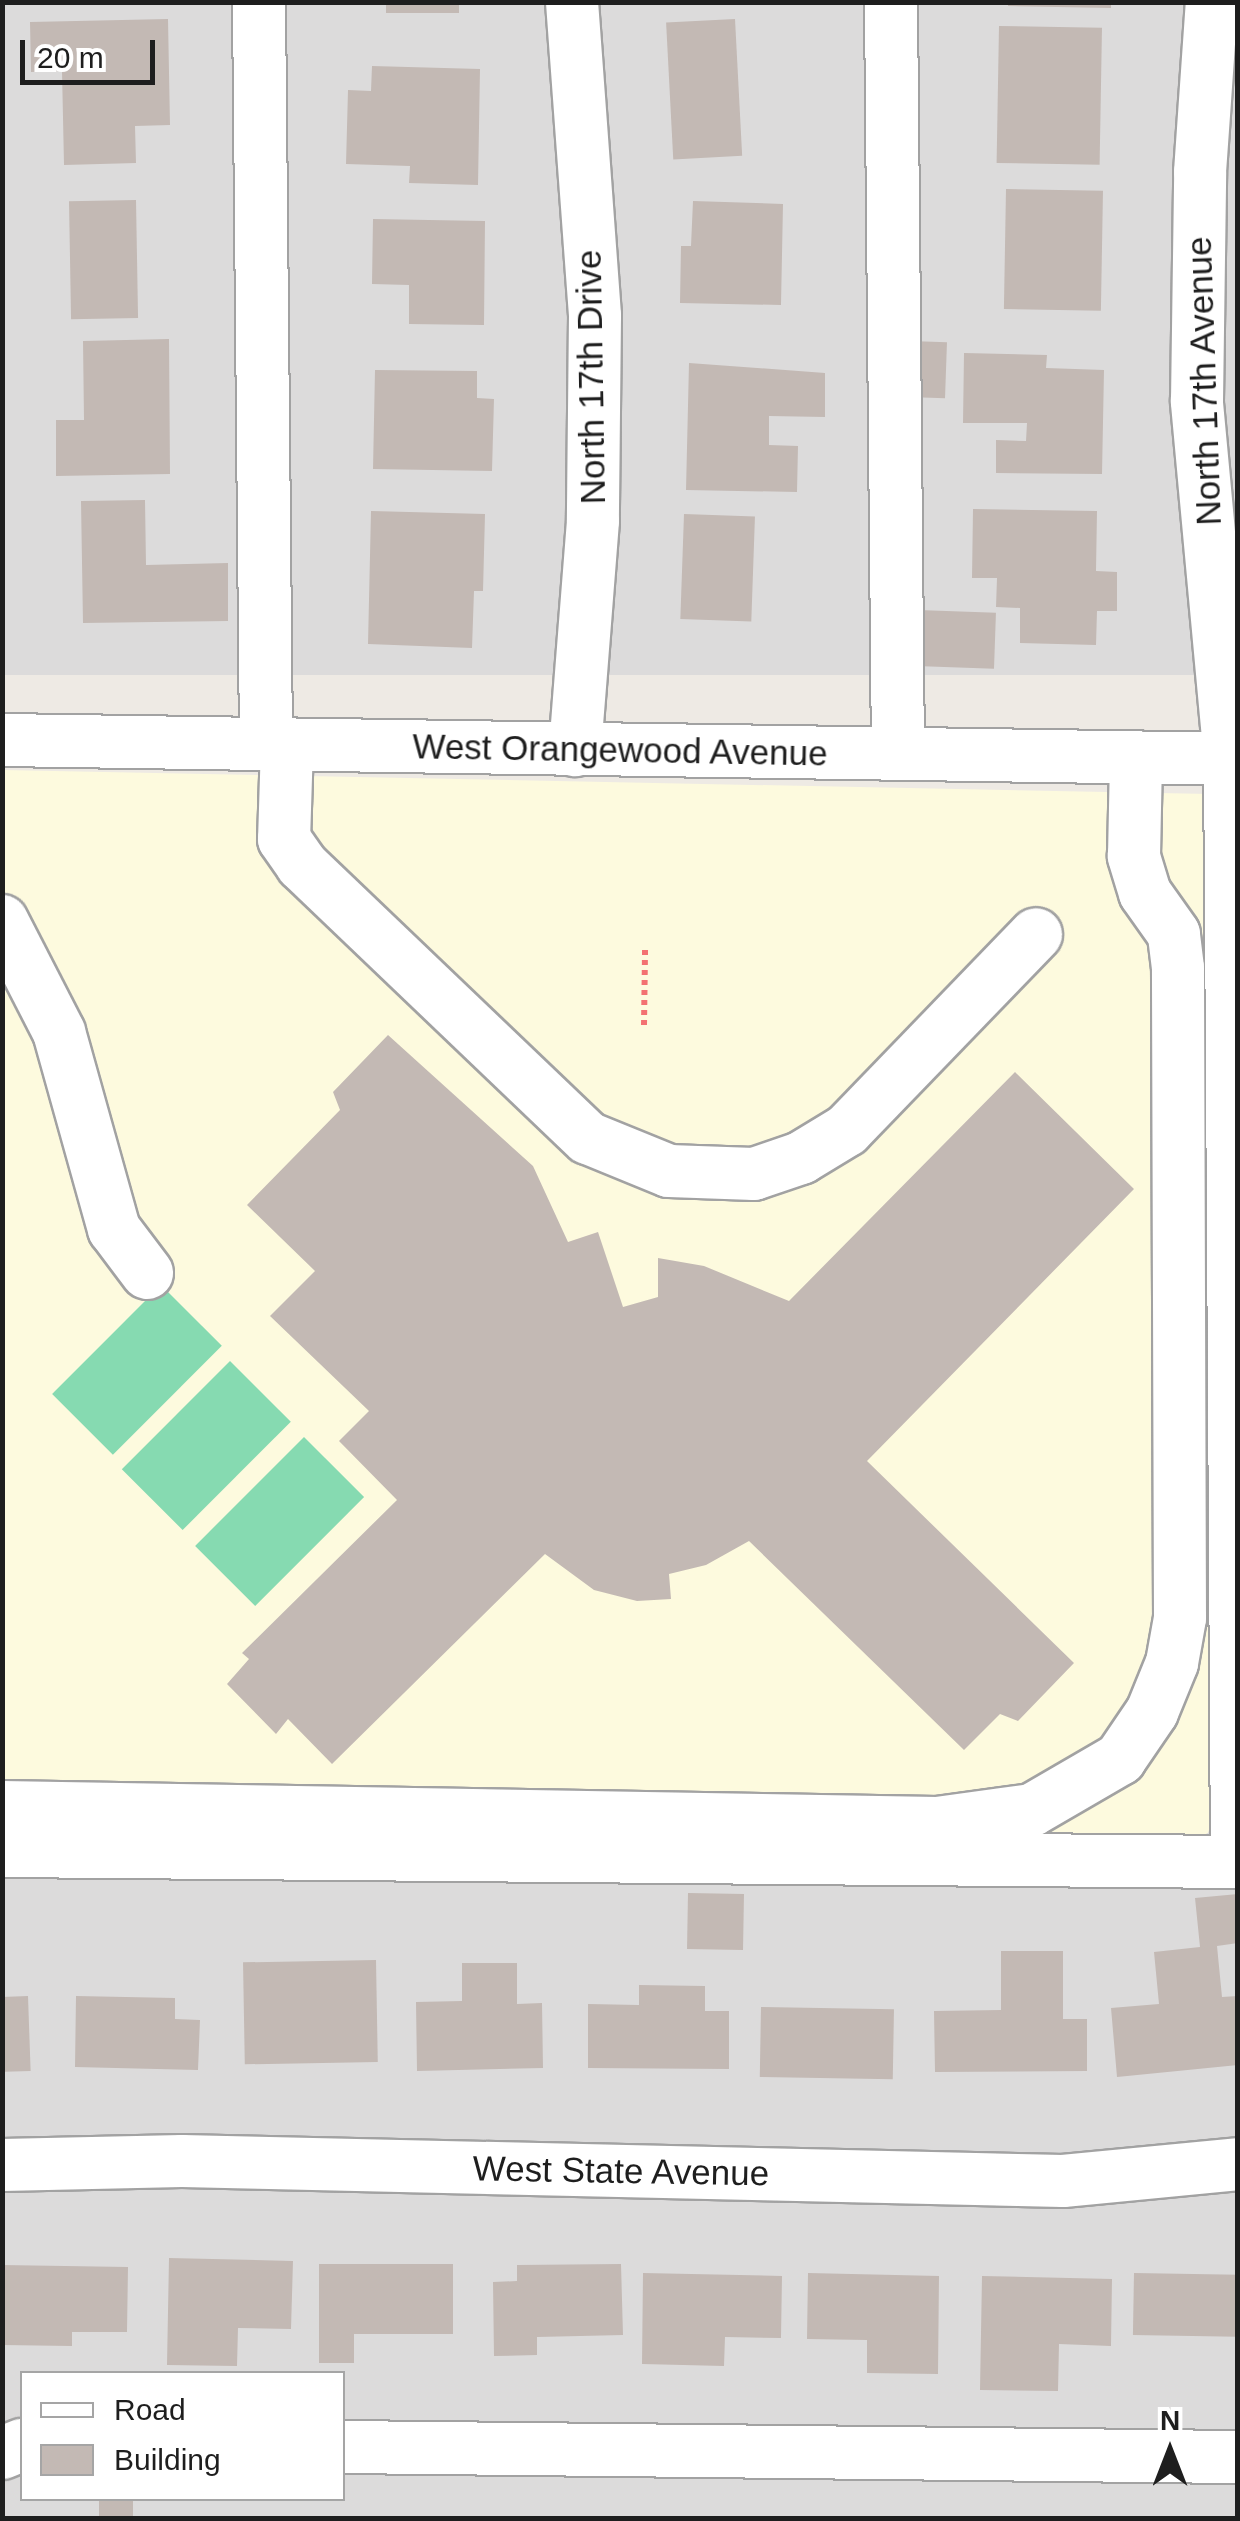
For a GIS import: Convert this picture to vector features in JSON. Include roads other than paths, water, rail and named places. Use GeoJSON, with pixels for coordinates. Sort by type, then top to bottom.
{"type":"FeatureCollection","features":[{"type":"Feature","properties":{"kind":"street"},"geometry":{"type":"LineString","coordinates":[[260,2],[276,745],[284,839],[361,921],[588,1138],[632,1160],[709,1173],[754,1174],[800,1158],[847,1130],[1036,934]]}},
{"type":"Feature","properties":{"kind":"street","name":"North 17th Drive"},"geometry":{"type":"LineString","coordinates":[[572,2],[595,316],[594,521],[575,750]]}},
{"type":"Feature","properties":{"kind":"street"},"geometry":{"type":"LineString","coordinates":[[891,2],[898,754]]}},
{"type":"Feature","properties":{"kind":"street","name":"North 17th Avenue"},"geometry":{"type":"LineString","coordinates":[[2,1851],[1237,1862],[1234,759],[1197,401],[1200,172],[1212,2]]}},
{"type":"Feature","properties":{"kind":"street","name":"West Orangewood Avenue"},"geometry":{"type":"LineString","coordinates":[[2,740],[1234,759]]}},
{"type":"Feature","properties":{"kind":"street"},"geometry":{"type":"LineString","coordinates":[[2,1807],[936,1823],[1032,1810],[1120,1758],[1152,1712],[1172,1663],[1180,1618],[1178,968],[1174,934],[1145,893],[1134,856],[1136,757]]}},
{"type":"Feature","properties":{"kind":"street"},"geometry":{"type":"LineString","coordinates":[[2,921],[59,1032],[114,1229],[147,1273]]}},
{"type":"Feature","properties":{"kind":"street","name":"West State Avenue"},"geometry":{"type":"LineString","coordinates":[[2,2165],[201,2161],[1063,2181],[1238,2164]]}},
{"type":"Feature","properties":{"kind":"street"},"geometry":{"type":"LineString","coordinates":[[345,2447],[1238,2457]]}}]}
